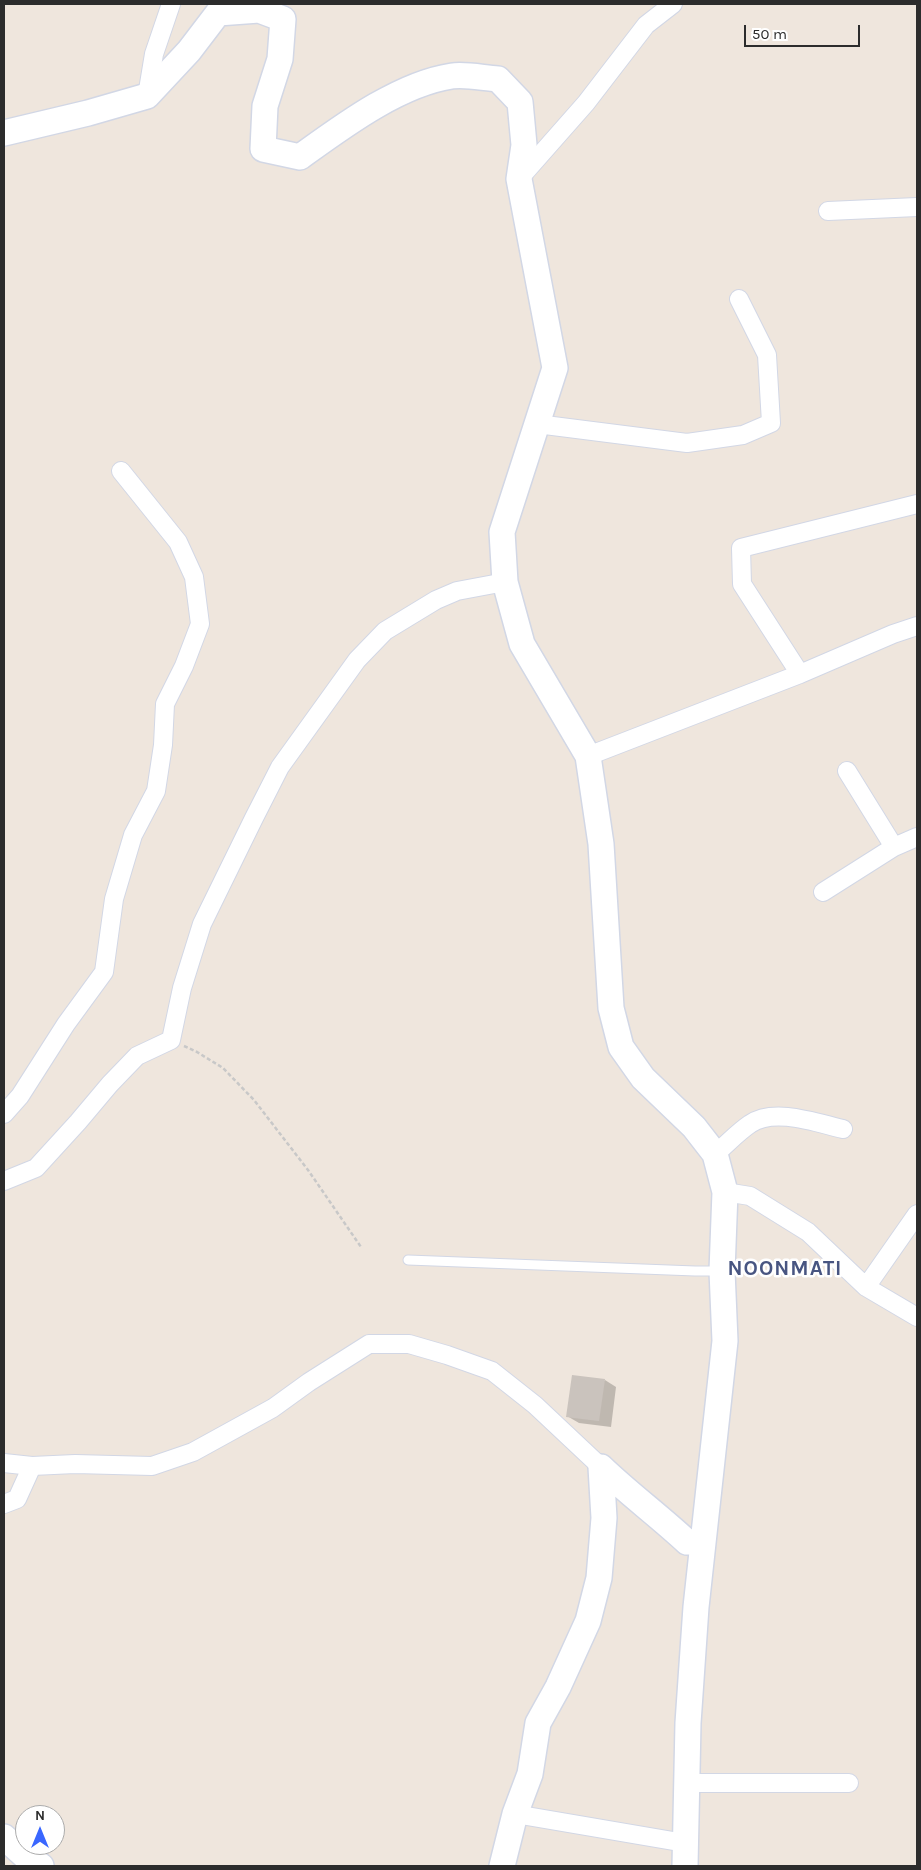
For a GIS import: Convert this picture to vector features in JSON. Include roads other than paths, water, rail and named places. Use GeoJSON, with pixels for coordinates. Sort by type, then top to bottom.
{"type":"FeatureCollection","features":[{"type":"Feature","properties":{"kind":"street"},"geometry":{"type":"LineString","coordinates":[[519,179],[586,103],[646,25],[656,4]]}},
{"type":"Feature","properties":{"kind":"street"},"geometry":{"type":"LineString","coordinates":[[646,25],[673,4]]}},
{"type":"Feature","properties":{"kind":"street"},"geometry":{"type":"LineString","coordinates":[[147,96],[154,54],[166,8]]}},
{"type":"Feature","properties":{"kind":"street"},"geometry":{"type":"LineString","coordinates":[[4,133],[88,113],[147,96],[189,51],[218,13],[259,10],[283,19],[280,59],[265,106],[263,149],[300,156],[356,117],[418,85],[453,76],[498,79],[520,102],[524,146],[519,179],[555,368],[502,532],[505,582],[522,644],[588,756],[600,844],[610,1008],[621,1047],[644,1078],[694,1127],[715,1154],[725,1192],[722,1271],[725,1341],[696,1607],[681,1702],[686,1783],[680,1850],[668,1866]]}},
{"type":"Feature","properties":{"kind":"street"},"geometry":{"type":"LineString","coordinates":[[828,211],[917,207]]}},
{"type":"Feature","properties":{"kind":"street"},"geometry":{"type":"LineString","coordinates":[[537,424],[687,442],[743,435],[771,423],[767,355],[739,299]]}},
{"type":"Feature","properties":{"kind":"street"},"geometry":{"type":"LineString","coordinates":[[4,1114],[20,1096],[66,1024],[104,972],[114,898],[133,835],[156,791],[163,746],[165,704],[184,666],[200,624],[194,577],[178,542],[121,470]]}},
{"type":"Feature","properties":{"kind":"street"},"geometry":{"type":"LineString","coordinates":[[800,674],[742,584],[741,548],[917,504]]}},
{"type":"Feature","properties":{"kind":"street"},"geometry":{"type":"LineString","coordinates":[[4,1181],[36,1168],[137,1056],[171,1040],[182,988],[202,924],[280,767],[357,660],[385,631],[436,600],[457,591],[505,582]]}},
{"type":"Feature","properties":{"kind":"street"},"geometry":{"type":"LineString","coordinates":[[588,756],[800,674],[893,634],[917,626]]}},
{"type":"Feature","properties":{"kind":"street"},"geometry":{"type":"LineString","coordinates":[[847,771],[894,847]]}},
{"type":"Feature","properties":{"kind":"street"},"geometry":{"type":"LineString","coordinates":[[823,892],[894,847],[917,837]]}},
{"type":"Feature","properties":{"kind":"street"},"geometry":{"type":"LineString","coordinates":[[715,1154],[751,1123],[762,1118],[778,1115],[844,1130]]}},
{"type":"Feature","properties":{"kind":"street"},"geometry":{"type":"LineString","coordinates":[[725,1192],[750,1196],[808,1232],[866,1287],[917,1317]]}},
{"type":"Feature","properties":{"kind":"street"},"geometry":{"type":"LineString","coordinates":[[866,1287],[917,1214]]}},
{"type":"Feature","properties":{"kind":"street"},"geometry":{"type":"LineString","coordinates":[[680,1850],[681,1702],[687,1542],[713,1331],[723,1303]]}},
{"type":"Feature","properties":{"kind":"street"},"geometry":{"type":"LineString","coordinates":[[4,1463],[32,1466],[75,1464],[152,1466],[193,1452],[266,1412],[338,1362],[369,1344],[409,1344],[492,1371],[535,1405],[600,1468],[627,1492],[656,1513],[687,1542]]}},
{"type":"Feature","properties":{"kind":"street"},"geometry":{"type":"LineString","coordinates":[[4,1504],[17,1499],[32,1466]]}},
{"type":"Feature","properties":{"kind":"street"},"geometry":{"type":"LineString","coordinates":[[502,1866],[515,1814],[530,1774],[538,1723],[558,1687],[588,1621],[596,1587],[604,1518],[600,1468]]}},
{"type":"Feature","properties":{"kind":"street"},"geometry":{"type":"LineString","coordinates":[[686,1783],[849,1783]]}},
{"type":"Feature","properties":{"kind":"street"},"geometry":{"type":"LineString","coordinates":[[515,1814],[680,1850]]}},
{"type":"Feature","properties":{"kind":"street"},"geometry":{"type":"LineString","coordinates":[[4,1837],[26,1857],[41,1866]]}},
{"type":"Feature","properties":{"kind":"lane"},"geometry":{"type":"LineString","coordinates":[[408,1260],[696,1272],[722,1271]]}},
{"type":"Feature","properties":{"kind":"district","name":"NOONMATI"},"geometry":{"type":"Point","coordinates":[785,1269]}}]}
